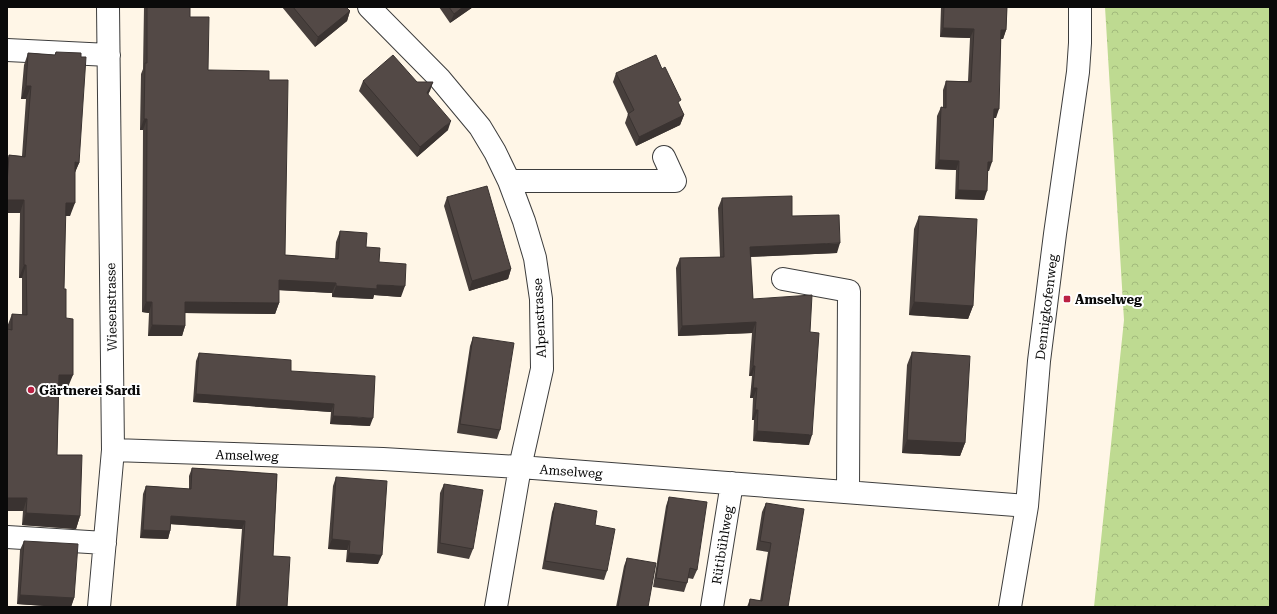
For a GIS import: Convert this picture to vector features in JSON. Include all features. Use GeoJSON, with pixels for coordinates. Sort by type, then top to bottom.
{"type":"FeatureCollection","features":[{"type":"Feature","properties":{"kind":"street","name":"Wiesenstrasse"},"geometry":{"type":"LineString","coordinates":[[99,607],[113,450],[108,7]]}},
{"type":"Feature","properties":{"kind":"street","name":"Alpenstrasse"},"geometry":{"type":"LineString","coordinates":[[369,7],[440,79],[480,126],[509,181],[524,221],[535,258],[541,299],[542,369],[520,467],[496,607]]}},
{"type":"Feature","properties":{"kind":"street","name":"Dennigkofenweg"},"geometry":{"type":"LineString","coordinates":[[1010,607],[1027,506],[1039,361],[1078,72],[1080,7]]}},
{"type":"Feature","properties":{"kind":"street"},"geometry":{"type":"LineString","coordinates":[[7,50],[109,55]]}},
{"type":"Feature","properties":{"kind":"street"},"geometry":{"type":"LineString","coordinates":[[509,181],[675,181],[664,157]]}},
{"type":"Feature","properties":{"kind":"street"},"geometry":{"type":"LineString","coordinates":[[783,278],[849,291],[848,492]]}},
{"type":"Feature","properties":{"kind":"street","name":"Amselweg"},"geometry":{"type":"LineString","coordinates":[[113,450],[383,459],[520,467],[1027,506]]}},
{"type":"Feature","properties":{"kind":"street","name":"Rütibühlweg"},"geometry":{"type":"LineString","coordinates":[[712,607],[732,483]]}},
{"type":"Feature","properties":{"kind":"street"},"geometry":{"type":"LineString","coordinates":[[7,537],[105,543]]}},
{"type":"Feature","properties":{"kind":"green space"},"geometry":{"type":"Polygon","coordinates":[[[1105,7],[1270,7],[1270,607],[1094,607],[1124,320],[1105,7]]]}},
{"type":"Feature","properties":{"kind":"building"},"geometry":{"type":"Polygon","coordinates":[[[147,7],[190,7],[190,17],[209,17],[208,70],[269,71],[269,80],[288,80],[285,255],[338,259],[340,231],[367,233],[366,247],[380,248],[379,262],[406,264],[405,286],[377,285],[377,289],[336,286],[336,283],[279,280],[279,303],[185,302],[185,326],[152,325],[152,302],[146,302],[147,119],[144,119],[145,63],[147,63],[147,7]]]}},
{"type":"Feature","properties":{"kind":"building"},"geometry":{"type":"Polygon","coordinates":[[[293,7],[346,7],[350,11],[318,37],[293,7]]]}},
{"type":"Feature","properties":{"kind":"building"},"geometry":{"type":"Polygon","coordinates":[[[449,7],[463,7],[454,14],[449,7]]]}},
{"type":"Feature","properties":{"kind":"building"},"geometry":{"type":"Polygon","coordinates":[[[944,7],[1007,7],[1006,30],[1001,30],[999,109],[994,109],[992,162],[988,162],[987,191],[958,190],[959,161],[939,160],[941,107],[946,108],[946,81],[971,82],[974,29],[943,28],[944,7]]]}},
{"type":"Feature","properties":{"kind":"building"},"geometry":{"type":"Polygon","coordinates":[[[56,52],[81,53],[81,57],[86,57],[79,163],[75,162],[75,203],[66,203],[64,289],[66,289],[66,318],[73,319],[73,375],[59,375],[57,455],[82,455],[80,516],[26,513],[27,498],[7,498],[7,329],[12,330],[12,314],[27,315],[26,265],[24,265],[24,200],[7,200],[9,155],[25,157],[31,86],[26,86],[28,53],[55,55],[56,52]]]}},
{"type":"Feature","properties":{"kind":"building"},"geometry":{"type":"Polygon","coordinates":[[[393,55],[417,82],[433,82],[427,93],[451,121],[420,147],[363,81],[393,55]]]}},
{"type":"Feature","properties":{"kind":"building"},"geometry":{"type":"Polygon","coordinates":[[[656,55],[662,69],[665,67],[681,100],[678,102],[684,115],[639,137],[628,114],[634,110],[616,73],[656,55]]]}},
{"type":"Feature","properties":{"kind":"building"},"geometry":{"type":"Polygon","coordinates":[[[487,186],[511,269],[472,281],[447,197],[487,186]]]}},
{"type":"Feature","properties":{"kind":"building"},"geometry":{"type":"Polygon","coordinates":[[[792,196],[792,216],[839,215],[840,243],[750,247],[753,299],[812,295],[810,332],[819,333],[812,435],[757,431],[758,410],[755,410],[757,388],[753,388],[756,322],[682,326],[680,258],[724,257],[722,198],[792,196]]]}},
{"type":"Feature","properties":{"kind":"building"},"geometry":{"type":"Polygon","coordinates":[[[919,216],[977,219],[973,306],[914,302],[919,216]]]}},
{"type":"Feature","properties":{"kind":"building"},"geometry":{"type":"Polygon","coordinates":[[[473,337],[514,343],[500,430],[460,424],[473,337]]]}},
{"type":"Feature","properties":{"kind":"building"},"geometry":{"type":"Polygon","coordinates":[[[912,352],[970,356],[965,443],[907,440],[912,352]]]}},
{"type":"Feature","properties":{"kind":"building"},"geometry":{"type":"Polygon","coordinates":[[[199,353],[291,360],[291,371],[375,376],[373,418],[333,416],[334,404],[196,394],[199,353]]]}},
{"type":"Feature","properties":{"kind":"building"},"geometry":{"type":"Polygon","coordinates":[[[192,468],[277,474],[273,556],[290,557],[287,607],[239,607],[245,521],[171,516],[170,531],[143,530],[146,486],[191,489],[192,468]]]}},
{"type":"Feature","properties":{"kind":"building"},"geometry":{"type":"Polygon","coordinates":[[[336,477],[387,481],[382,555],[349,553],[350,541],[332,539],[336,477]]]}},
{"type":"Feature","properties":{"kind":"building"},"geometry":{"type":"Polygon","coordinates":[[[444,484],[483,490],[473,549],[440,543],[444,484]]]}},
{"type":"Feature","properties":{"kind":"building"},"geometry":{"type":"Polygon","coordinates":[[[669,497],[707,502],[697,570],[690,568],[687,583],[656,578],[669,497]]]}},
{"type":"Feature","properties":{"kind":"building"},"geometry":{"type":"Polygon","coordinates":[[[555,503],[597,511],[595,525],[615,529],[607,571],[545,561],[555,503]]]}},
{"type":"Feature","properties":{"kind":"building"},"geometry":{"type":"Polygon","coordinates":[[[766,503],[804,509],[788,607],[749,607],[750,599],[762,601],[771,543],[760,541],[766,503]]]}},
{"type":"Feature","properties":{"kind":"building"},"geometry":{"type":"Polygon","coordinates":[[[24,541],[78,544],[74,598],[20,595],[24,541]]]}},
{"type":"Feature","properties":{"kind":"building"},"geometry":{"type":"Polygon","coordinates":[[[627,558],[656,563],[648,607],[618,607],[627,558]]]}},
{"type":"Feature","properties":{"kind":"place","name":"Amselweg"},"geometry":{"type":"Point","coordinates":[1067,299]}},
{"type":"Feature","properties":{"kind":"place","name":"Gärtnerei Sardi"},"geometry":{"type":"Point","coordinates":[31,390]}}]}
